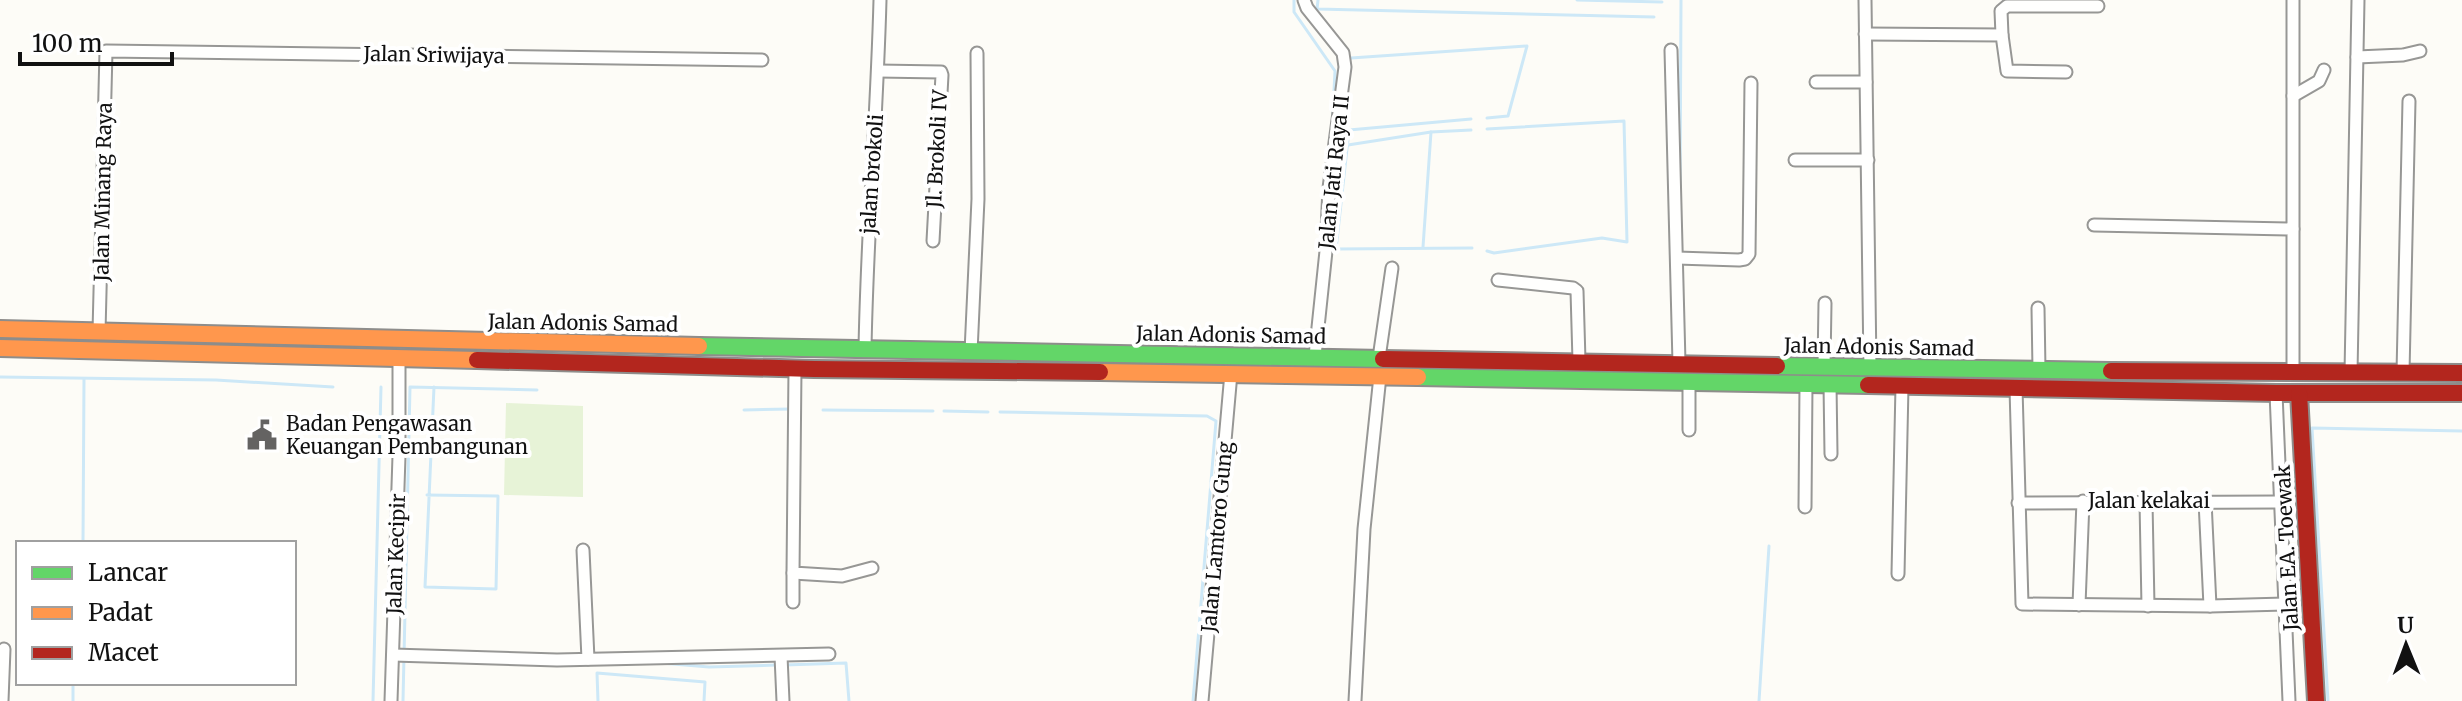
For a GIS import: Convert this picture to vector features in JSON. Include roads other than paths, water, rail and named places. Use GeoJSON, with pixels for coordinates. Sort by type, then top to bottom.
{"type":"FeatureCollection","features":[{"type":"Feature","properties":{"kind":"main road","name":"Jalan Adonis Samad"},"geometry":{"type":"LineString","coordinates":[[0,329],[971,352],[2039,370],[2462,373]]}},
{"type":"Feature","properties":{"kind":"main road"},"geometry":{"type":"LineString","coordinates":[[634,363],[635,345]]}},
{"type":"Feature","properties":{"kind":"main road"},"geometry":{"type":"LineString","coordinates":[[0,348],[795,369],[1830,384],[1902,392],[2462,393]]}},
{"type":"Feature","properties":{"kind":"main road"},"geometry":{"type":"LineString","coordinates":[[2434,373],[2434,393]]}},
{"type":"Feature","properties":{"kind":"main road","name":"Jalan EA. Toewak"},"geometry":{"type":"LineString","coordinates":[[2299,393],[2316,701]]}},
{"type":"Feature","properties":{"kind":"street","name":"jalan brokoli"},"geometry":{"type":"LineString","coordinates":[[865,349],[866,255],[880,0]]}},
{"type":"Feature","properties":{"kind":"street","name":"Jalan Jati Raya II"},"geometry":{"type":"LineString","coordinates":[[1304,0],[1343,53],[1345,67],[1329,188],[1315,356]]}},
{"type":"Feature","properties":{"kind":"street"},"geometry":{"type":"LineString","coordinates":[[1865,0],[1870,367]]}},
{"type":"Feature","properties":{"kind":"street"},"geometry":{"type":"LineString","coordinates":[[2293,0],[2293,372]]}},
{"type":"Feature","properties":{"kind":"street"},"geometry":{"type":"LineString","coordinates":[[2351,373],[2358,0]]}},
{"type":"Feature","properties":{"kind":"street"},"geometry":{"type":"LineString","coordinates":[[2066,72],[2007,71],[2001,11],[2007,6],[2098,6]]}},
{"type":"Feature","properties":{"kind":"street"},"geometry":{"type":"LineString","coordinates":[[1865,34],[2002,35]]}},
{"type":"Feature","properties":{"kind":"street"},"geometry":{"type":"LineString","coordinates":[[1671,50],[1679,363]]}},
{"type":"Feature","properties":{"kind":"street","name":"Jalan Sriwijaya"},"geometry":{"type":"LineString","coordinates":[[106,51],[762,60]]}},
{"type":"Feature","properties":{"kind":"street","name":"Jalan Minang Raya"},"geometry":{"type":"LineString","coordinates":[[99,332],[106,51]]}},
{"type":"Feature","properties":{"kind":"street"},"geometry":{"type":"LineString","coordinates":[[2357,57],[2420,51]]}},
{"type":"Feature","properties":{"kind":"street"},"geometry":{"type":"LineString","coordinates":[[971,352],[978,199],[977,53]]}},
{"type":"Feature","properties":{"kind":"street"},"geometry":{"type":"LineString","coordinates":[[2293,96],[2319,81],[2324,70]]}},
{"type":"Feature","properties":{"kind":"street","name":"Jl. Brokoli IV"},"geometry":{"type":"LineString","coordinates":[[878,71],[941,72],[942,75],[933,241]]}},
{"type":"Feature","properties":{"kind":"street"},"geometry":{"type":"LineString","coordinates":[[1816,82],[1866,82]]}},
{"type":"Feature","properties":{"kind":"street"},"geometry":{"type":"LineString","coordinates":[[1677,258],[1739,260],[1749,254],[1751,83]]}},
{"type":"Feature","properties":{"kind":"street"},"geometry":{"type":"LineString","coordinates":[[2403,373],[2409,101]]}},
{"type":"Feature","properties":{"kind":"street"},"geometry":{"type":"LineString","coordinates":[[1795,160],[1868,160]]}},
{"type":"Feature","properties":{"kind":"street"},"geometry":{"type":"LineString","coordinates":[[2094,225],[2293,229]]}},
{"type":"Feature","properties":{"kind":"street"},"geometry":{"type":"LineString","coordinates":[[1379,358],[1392,268]]}},
{"type":"Feature","properties":{"kind":"street"},"geometry":{"type":"LineString","coordinates":[[1498,280],[1573,288],[1577,291],[1579,361]]}},
{"type":"Feature","properties":{"kind":"street"},"geometry":{"type":"LineString","coordinates":[[1824,365],[1825,303]]}},
{"type":"Feature","properties":{"kind":"street"},"geometry":{"type":"LineString","coordinates":[[2038,308],[2039,370]]}},
{"type":"Feature","properties":{"kind":"street","name":"Jalan Kecipir"},"geometry":{"type":"LineString","coordinates":[[391,701],[398,655],[399,358]]}},
{"type":"Feature","properties":{"kind":"street"},"geometry":{"type":"LineString","coordinates":[[793,602],[795,369]]}},
{"type":"Feature","properties":{"kind":"street","name":"Jalan Lamtoro Gung"},"geometry":{"type":"LineString","coordinates":[[1202,701],[1231,373]]}},
{"type":"Feature","properties":{"kind":"street"},"geometry":{"type":"LineString","coordinates":[[1355,701],[1364,529],[1380,376]]}},
{"type":"Feature","properties":{"kind":"street"},"geometry":{"type":"LineString","coordinates":[[1689,383],[1689,428]]}},
{"type":"Feature","properties":{"kind":"street"},"geometry":{"type":"LineString","coordinates":[[1805,507],[1806,384]]}},
{"type":"Feature","properties":{"kind":"street"},"geometry":{"type":"LineString","coordinates":[[1830,384],[1831,454]]}},
{"type":"Feature","properties":{"kind":"street"},"geometry":{"type":"LineString","coordinates":[[1898,574],[1902,392]]}},
{"type":"Feature","properties":{"kind":"street"},"geometry":{"type":"LineString","coordinates":[[2276,393],[2289,701]]}},
{"type":"Feature","properties":{"kind":"street"},"geometry":{"type":"LineString","coordinates":[[2016,394],[2022,604],[2285,604]]}},
{"type":"Feature","properties":{"kind":"street"},"geometry":{"type":"LineString","coordinates":[[2079,605],[2083,501]]}},
{"type":"Feature","properties":{"kind":"street"},"geometry":{"type":"LineString","coordinates":[[2205,501],[2210,606]]}},
{"type":"Feature","properties":{"kind":"street"},"geometry":{"type":"LineString","coordinates":[[2146,502],[2148,606]]}},
{"type":"Feature","properties":{"kind":"street","name":"Jalan kelakai"},"geometry":{"type":"LineString","coordinates":[[2018,503],[2279,502]]}},
{"type":"Feature","properties":{"kind":"street"},"geometry":{"type":"LineString","coordinates":[[583,550],[588,659]]}},
{"type":"Feature","properties":{"kind":"street"},"geometry":{"type":"LineString","coordinates":[[793,573],[842,576],[872,568]]}},
{"type":"Feature","properties":{"kind":"street"},"geometry":{"type":"LineString","coordinates":[[2,649],[2,701]]}},
{"type":"Feature","properties":{"kind":"street"},"geometry":{"type":"LineString","coordinates":[[398,655],[781,663],[829,654]]}},
{"type":"Feature","properties":{"kind":"street"},"geometry":{"type":"LineString","coordinates":[[781,663],[783,701]]}},
{"type":"Feature","properties":{"kind":"waterway"},"geometry":{"type":"LineString","coordinates":[[1294,0],[1294,12],[1335,71],[1332,130]]}},
{"type":"Feature","properties":{"kind":"waterway"},"geometry":{"type":"LineString","coordinates":[[1318,0],[1317,9],[1654,17]]}},
{"type":"Feature","properties":{"kind":"waterway"},"geometry":{"type":"LineString","coordinates":[[1577,0],[1662,2]]}},
{"type":"Feature","properties":{"kind":"waterway"},"geometry":{"type":"LineString","coordinates":[[1680,198],[1681,0]]}},
{"type":"Feature","properties":{"kind":"waterway"},"geometry":{"type":"LineString","coordinates":[[1351,58],[1527,46],[1508,116],[1487,118]]}},
{"type":"Feature","properties":{"kind":"waterway"},"geometry":{"type":"LineString","coordinates":[[1349,130],[1471,119]]}},
{"type":"Feature","properties":{"kind":"waterway"},"geometry":{"type":"LineString","coordinates":[[1487,129],[1624,121],[1627,242],[1602,238],[1494,253],[1487,251]]}},
{"type":"Feature","properties":{"kind":"waterway"},"geometry":{"type":"LineString","coordinates":[[1339,130],[1349,130],[1336,249],[1472,248]]}},
{"type":"Feature","properties":{"kind":"waterway"},"geometry":{"type":"LineString","coordinates":[[1348,145],[1431,132],[1471,130]]}},
{"type":"Feature","properties":{"kind":"waterway"},"geometry":{"type":"LineString","coordinates":[[1423,247],[1431,132]]}},
{"type":"Feature","properties":{"kind":"waterway"},"geometry":{"type":"LineString","coordinates":[[0,377],[216,380],[333,387]]}},
{"type":"Feature","properties":{"kind":"waterway"},"geometry":{"type":"LineString","coordinates":[[83,541],[84,379]]}},
{"type":"Feature","properties":{"kind":"waterway"},"geometry":{"type":"LineString","coordinates":[[373,701],[381,387]]}},
{"type":"Feature","properties":{"kind":"waterway"},"geometry":{"type":"LineString","coordinates":[[403,701],[410,387],[537,390]]}},
{"type":"Feature","properties":{"kind":"waterway"},"geometry":{"type":"LineString","coordinates":[[427,495],[498,496],[496,589],[425,587],[434,387]]}},
{"type":"Feature","properties":{"kind":"waterway"},"geometry":{"type":"LineString","coordinates":[[744,410],[791,409]]}},
{"type":"Feature","properties":{"kind":"waterway"},"geometry":{"type":"LineString","coordinates":[[823,410],[933,411]]}},
{"type":"Feature","properties":{"kind":"waterway"},"geometry":{"type":"LineString","coordinates":[[944,411],[988,412]]}},
{"type":"Feature","properties":{"kind":"waterway"},"geometry":{"type":"LineString","coordinates":[[1000,412],[1207,416],[1216,421],[1193,701]]}},
{"type":"Feature","properties":{"kind":"waterway"},"geometry":{"type":"LineString","coordinates":[[2328,701],[2312,428],[2462,431]]}},
{"type":"Feature","properties":{"kind":"waterway"},"geometry":{"type":"LineString","coordinates":[[1759,701],[1769,546]]}},
{"type":"Feature","properties":{"kind":"waterway"},"geometry":{"type":"LineString","coordinates":[[661,663],[709,667],[777,665]]}},
{"type":"Feature","properties":{"kind":"waterway"},"geometry":{"type":"LineString","coordinates":[[784,665],[846,663],[849,701]]}},
{"type":"Feature","properties":{"kind":"waterway"},"geometry":{"type":"LineString","coordinates":[[598,701],[597,673],[705,682],[704,701]]}},
{"type":"Feature","properties":{"kind":"waterway"},"geometry":{"type":"LineString","coordinates":[[73,685],[73,701]]}},
{"type":"Feature","properties":{"kind":"place","name":"Badan Pengawasan Keuangan Pembangunan"},"geometry":{"type":"Point","coordinates":[262,435]}}]}
